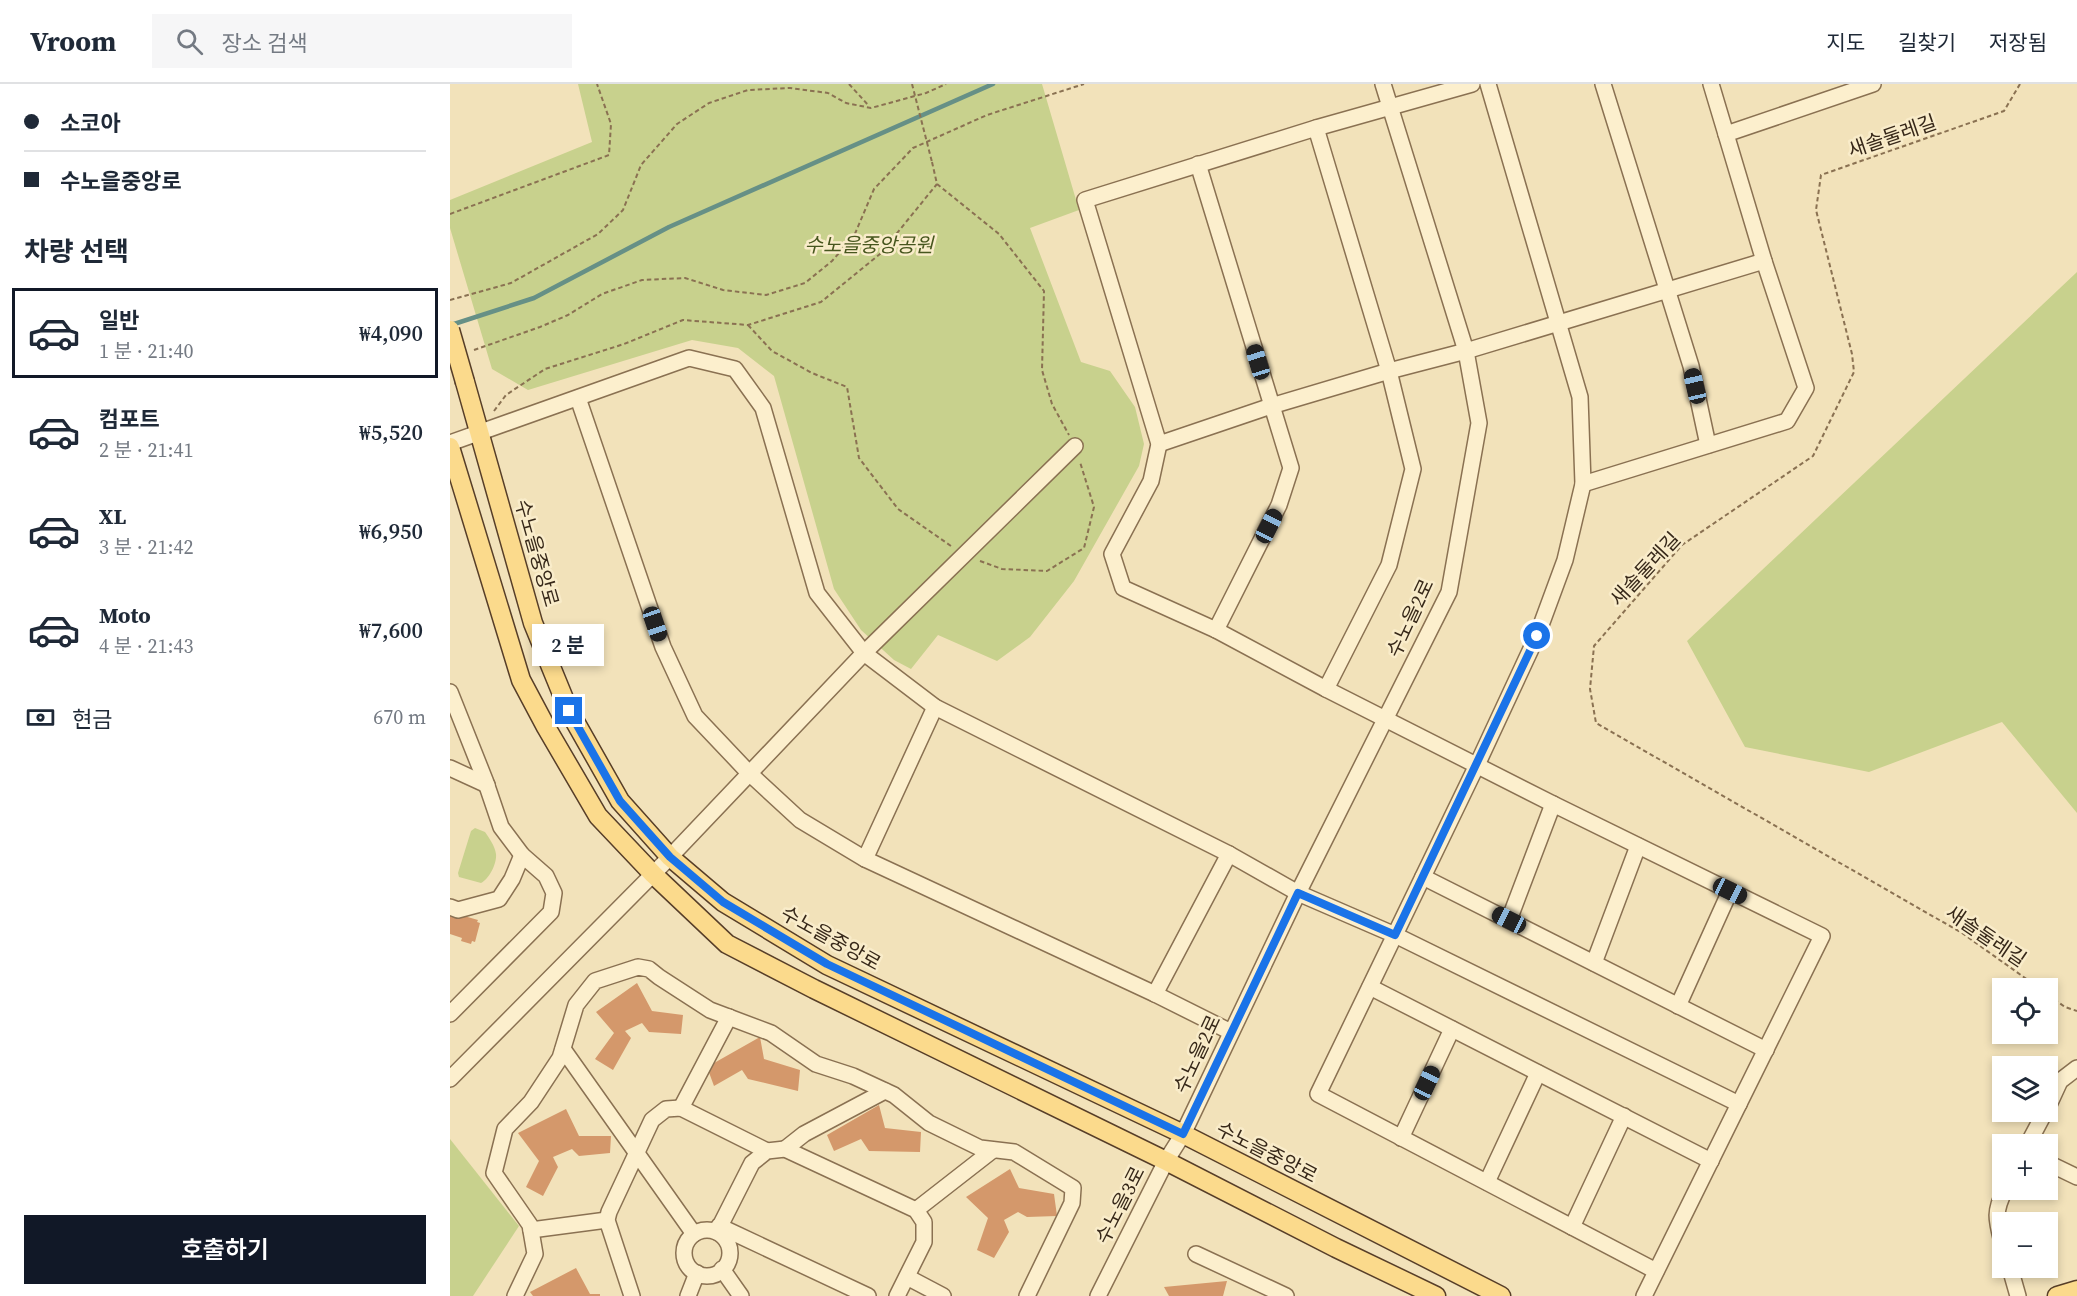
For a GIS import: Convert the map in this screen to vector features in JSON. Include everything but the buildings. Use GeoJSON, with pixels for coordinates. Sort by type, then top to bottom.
{"type":"FeatureCollection","features":[{"type":"Feature","properties":{"kind":"main road","name":"수노을중앙로"},"geometry":{"type":"LineString","coordinates":[[450,330],[533,623],[569,711],[620,801],[670,857],[723,902],[827,964],[1183,1134],[1501,1296]]}},
{"type":"Feature","properties":{"kind":"main road"},"geometry":{"type":"LineString","coordinates":[[450,445],[521,680],[598,816],[653,874],[727,944],[1436,1296]]}},
{"type":"Feature","properties":{"kind":"main road"},"geometry":{"type":"LineString","coordinates":[[2057,1296],[2077,1290]]}},
{"type":"Feature","properties":{"kind":"street","name":"수노을2로"},"geometry":{"type":"LineString","coordinates":[[1183,1134],[1298,893],[1449,592],[1479,423],[1467,351],[1383,84]]}},
{"type":"Feature","properties":{"kind":"street"},"geometry":{"type":"LineString","coordinates":[[1472,84],[1316,128],[1085,200],[1159,444],[1151,481],[1112,554],[1123,588],[1216,630],[1326,689],[1553,804],[1822,936],[1644,1296]]}},
{"type":"Feature","properties":{"kind":"street"},"geometry":{"type":"LineString","coordinates":[[1488,84],[1580,397],[1583,484],[1565,560],[1537,636],[1318,1094],[1656,1271]]}},
{"type":"Feature","properties":{"kind":"street"},"geometry":{"type":"LineString","coordinates":[[1603,84],[1690,366],[1708,445]]}},
{"type":"Feature","properties":{"kind":"street"},"geometry":{"type":"LineString","coordinates":[[1583,484],[1787,421],[1806,388],[1764,261],[1711,84]]}},
{"type":"Feature","properties":{"kind":"street"},"geometry":{"type":"LineString","coordinates":[[1726,134],[1873,84]]}},
{"type":"Feature","properties":{"kind":"street"},"geometry":{"type":"LineString","coordinates":[[1316,128],[1389,371],[1413,469],[1389,565],[1326,689]]}},
{"type":"Feature","properties":{"kind":"street"},"geometry":{"type":"LineString","coordinates":[[1198,164],[1291,468],[1279,505],[1216,630]]}},
{"type":"Feature","properties":{"kind":"street"},"geometry":{"type":"LineString","coordinates":[[1159,444],[1271,406],[1560,324],[1764,261]]}},
{"type":"Feature","properties":{"kind":"street"},"geometry":{"type":"LineString","coordinates":[[450,445],[480,432],[689,358],[735,369],[763,408],[818,593],[864,653],[935,707],[1229,854],[1298,893],[1395,935],[1739,1104]]}},
{"type":"Feature","properties":{"kind":"street"},"geometry":{"type":"LineString","coordinates":[[578,398],[663,647],[695,716],[749,773],[800,820],[865,859],[1155,994],[1231,1032]]}},
{"type":"Feature","properties":{"kind":"street"},"geometry":{"type":"LineString","coordinates":[[450,1079],[670,857],[864,653],[1075,446]]}},
{"type":"Feature","properties":{"kind":"street"},"geometry":{"type":"LineString","coordinates":[[450,692],[487,784],[501,827],[522,855],[546,876],[554,893],[551,912],[450,1014]]}},
{"type":"Feature","properties":{"kind":"street"},"geometry":{"type":"LineString","coordinates":[[865,859],[935,707]]}},
{"type":"Feature","properties":{"kind":"street"},"geometry":{"type":"LineString","coordinates":[[450,768],[487,784]]}},
{"type":"Feature","properties":{"kind":"street"},"geometry":{"type":"LineString","coordinates":[[1509,920],[1553,804]]}},
{"type":"Feature","properties":{"kind":"street"},"geometry":{"type":"LineString","coordinates":[[1594,963],[1638,846]]}},
{"type":"Feature","properties":{"kind":"street"},"geometry":{"type":"LineString","coordinates":[[1155,994],[1229,854]]}},
{"type":"Feature","properties":{"kind":"street"},"geometry":{"type":"LineString","coordinates":[[450,907],[458,910],[499,899],[512,879],[522,855]]}},
{"type":"Feature","properties":{"kind":"street"},"geometry":{"type":"LineString","coordinates":[[1423,877],[1766,1050]]}},
{"type":"Feature","properties":{"kind":"street"},"geometry":{"type":"LineString","coordinates":[[1678,1006],[1730,891]]}},
{"type":"Feature","properties":{"kind":"street"},"geometry":{"type":"LineString","coordinates":[[515,1296],[535,1254],[530,1225],[494,1173],[505,1129],[531,1102],[560,1058],[576,1005],[595,981],[638,967],[649,969],[710,1010],[771,1033],[816,1064],[853,1076],[894,1095],[929,1123],[980,1148],[1014,1152],[1073,1188],[1072,1203],[1027,1296]]}},
{"type":"Feature","properties":{"kind":"street"},"geometry":{"type":"LineString","coordinates":[[1370,987],[1711,1161]]}},
{"type":"Feature","properties":{"kind":"street"},"geometry":{"type":"LineString","coordinates":[[681,1108],[729,1017]]}},
{"type":"Feature","properties":{"kind":"street"},"geometry":{"type":"LineString","coordinates":[[1401,1138],[1452,1029]]}},
{"type":"Feature","properties":{"kind":"street"},"geometry":{"type":"LineString","coordinates":[[563,1049],[694,1234]]}},
{"type":"Feature","properties":{"kind":"street"},"geometry":{"type":"LineString","coordinates":[[2058,1085],[2060,1081],[2077,1068]]}},
{"type":"Feature","properties":{"kind":"street"},"geometry":{"type":"LineString","coordinates":[[1487,1182],[1538,1073]]}},
{"type":"Feature","properties":{"kind":"street"},"geometry":{"type":"LineString","coordinates":[[785,1149],[804,1134],[885,1091]]}},
{"type":"Feature","properties":{"kind":"street"},"geometry":{"type":"LineString","coordinates":[[632,1296],[607,1220],[652,1120],[666,1109],[681,1108],[767,1151]]}},
{"type":"Feature","properties":{"kind":"street"},"geometry":{"type":"LineString","coordinates":[[1572,1227],[1624,1116]]}},
{"type":"Feature","properties":{"kind":"street","name":"수노을3로"},"geometry":{"type":"LineString","coordinates":[[1098,1296],[1166,1161],[1183,1134]]}},
{"type":"Feature","properties":{"kind":"street"},"geometry":{"type":"LineString","coordinates":[[718,1230],[752,1163],[767,1151],[785,1149],[916,1210],[924,1222],[924,1242],[897,1296]]}},
{"type":"Feature","properties":{"kind":"street"},"geometry":{"type":"LineString","coordinates":[[916,1210],[993,1150]]}},
{"type":"Feature","properties":{"kind":"street"},"geometry":{"type":"LineString","coordinates":[[2058,1168],[2077,1177]]}},
{"type":"Feature","properties":{"kind":"street"},"geometry":{"type":"LineString","coordinates":[[531,1230],[607,1220]]}},
{"type":"Feature","properties":{"kind":"street"},"geometry":{"type":"LineString","coordinates":[[718,1230],[729,1245],[728,1260],[722,1269],[712,1275],[697,1274],[686,1263],[684,1256],[687,1242],[694,1234],[705,1230],[718,1230],[868,1296]]}},
{"type":"Feature","properties":{"kind":"street"},"geometry":{"type":"LineString","coordinates":[[1196,1254],[1286,1296]]}},
{"type":"Feature","properties":{"kind":"street"},"geometry":{"type":"LineString","coordinates":[[722,1269],[741,1296]]}},
{"type":"Feature","properties":{"kind":"street"},"geometry":{"type":"LineString","coordinates":[[688,1296],[697,1274]]}},
{"type":"Feature","properties":{"kind":"street"},"geometry":{"type":"LineString","coordinates":[[907,1277],[943,1296]]}},
{"type":"Feature","properties":{"kind":"street"},"geometry":{"type":"LineString","coordinates":[[2013,1278],[2018,1296]]}},
{"type":"Feature","properties":{"kind":"path"},"geometry":{"type":"LineString","coordinates":[[450,214],[609,155],[611,124],[597,84]]}},
{"type":"Feature","properties":{"kind":"path"},"geometry":{"type":"LineString","coordinates":[[849,84],[871,108]]}},
{"type":"Feature","properties":{"kind":"path"},"geometry":{"type":"LineString","coordinates":[[747,325],[772,351],[847,387],[859,458],[898,509],[964,555],[1002,569],[1047,571],[1084,548],[1094,507],[1075,446],[1052,404],[1042,370],[1044,291],[999,234],[937,184],[912,84]]}},
{"type":"Feature","properties":{"kind":"path"},"geometry":{"type":"LineString","coordinates":[[450,300],[511,283],[598,234],[623,210],[641,165],[677,124],[709,103],[748,90],[790,88],[828,93],[846,103],[871,108],[926,93],[946,84]]}},
{"type":"Feature","properties":{"kind":"path"},"geometry":{"type":"LineString","coordinates":[[473,351],[540,327],[568,315],[602,294],[642,280],[685,278],[723,290],[766,295],[806,283],[832,261],[854,236],[874,189],[913,148],[987,115],[1084,84]]}},
{"type":"Feature","properties":{"kind":"path","name":"새솔둘레길"},"geometry":{"type":"LineString","coordinates":[[2020,84],[2004,111],[1821,175],[1816,210],[1852,354],[1854,372],[1813,456],[1682,546],[1594,646],[1590,689],[1596,723],[1962,933],[2025,978]]}},
{"type":"Feature","properties":{"kind":"path"},"geometry":{"type":"LineString","coordinates":[[480,432],[506,395],[545,369],[624,344],[683,320],[747,325],[821,302],[879,254],[937,184]]}},
{"type":"Feature","properties":{"kind":"path"},"geometry":{"type":"LineString","coordinates":[[2058,1002],[2077,1011]]}},
{"type":"Feature","properties":{"kind":"green space","name":"수노을중앙공원"},"geometry":{"type":"Polygon","coordinates":[[[578,84],[1042,84],[1079,210],[1030,228],[1081,362],[1110,371],[1135,407],[1144,444],[1139,466],[1074,581],[1030,637],[997,661],[938,635],[911,669],[894,660],[861,630],[834,589],[774,376],[738,348],[692,340],[528,390],[492,369],[450,228],[450,200],[592,142],[578,84]]]}},
{"type":"Feature","properties":{"kind":"green space"},"geometry":{"type":"Polygon","coordinates":[[[2077,272],[2077,813],[2002,722],[1869,772],[1745,747],[1687,641],[2077,272]]]}},
{"type":"Feature","properties":{"kind":"green space"},"geometry":{"type":"Polygon","coordinates":[[[475,828],[485,832],[496,854],[492,871],[481,883],[459,877],[458,873],[471,831],[475,828]]]}},
{"type":"Feature","properties":{"kind":"green space"},"geometry":{"type":"Polygon","coordinates":[[[450,1139],[519,1226],[473,1296],[450,1296],[450,1139]]]}},
{"type":"Feature","properties":{"kind":"waterway"},"geometry":{"type":"LineString","coordinates":[[451,325],[534,298],[669,227],[993,84]]}},
{"type":"Feature","properties":{"kind":"route"},"geometry":{"type":"LineString","coordinates":[[569,711],[620,801],[670,857],[723,902],[827,964],[958,1029],[1183,1134],[1298,893],[1395,935],[1537,636]]}}]}
